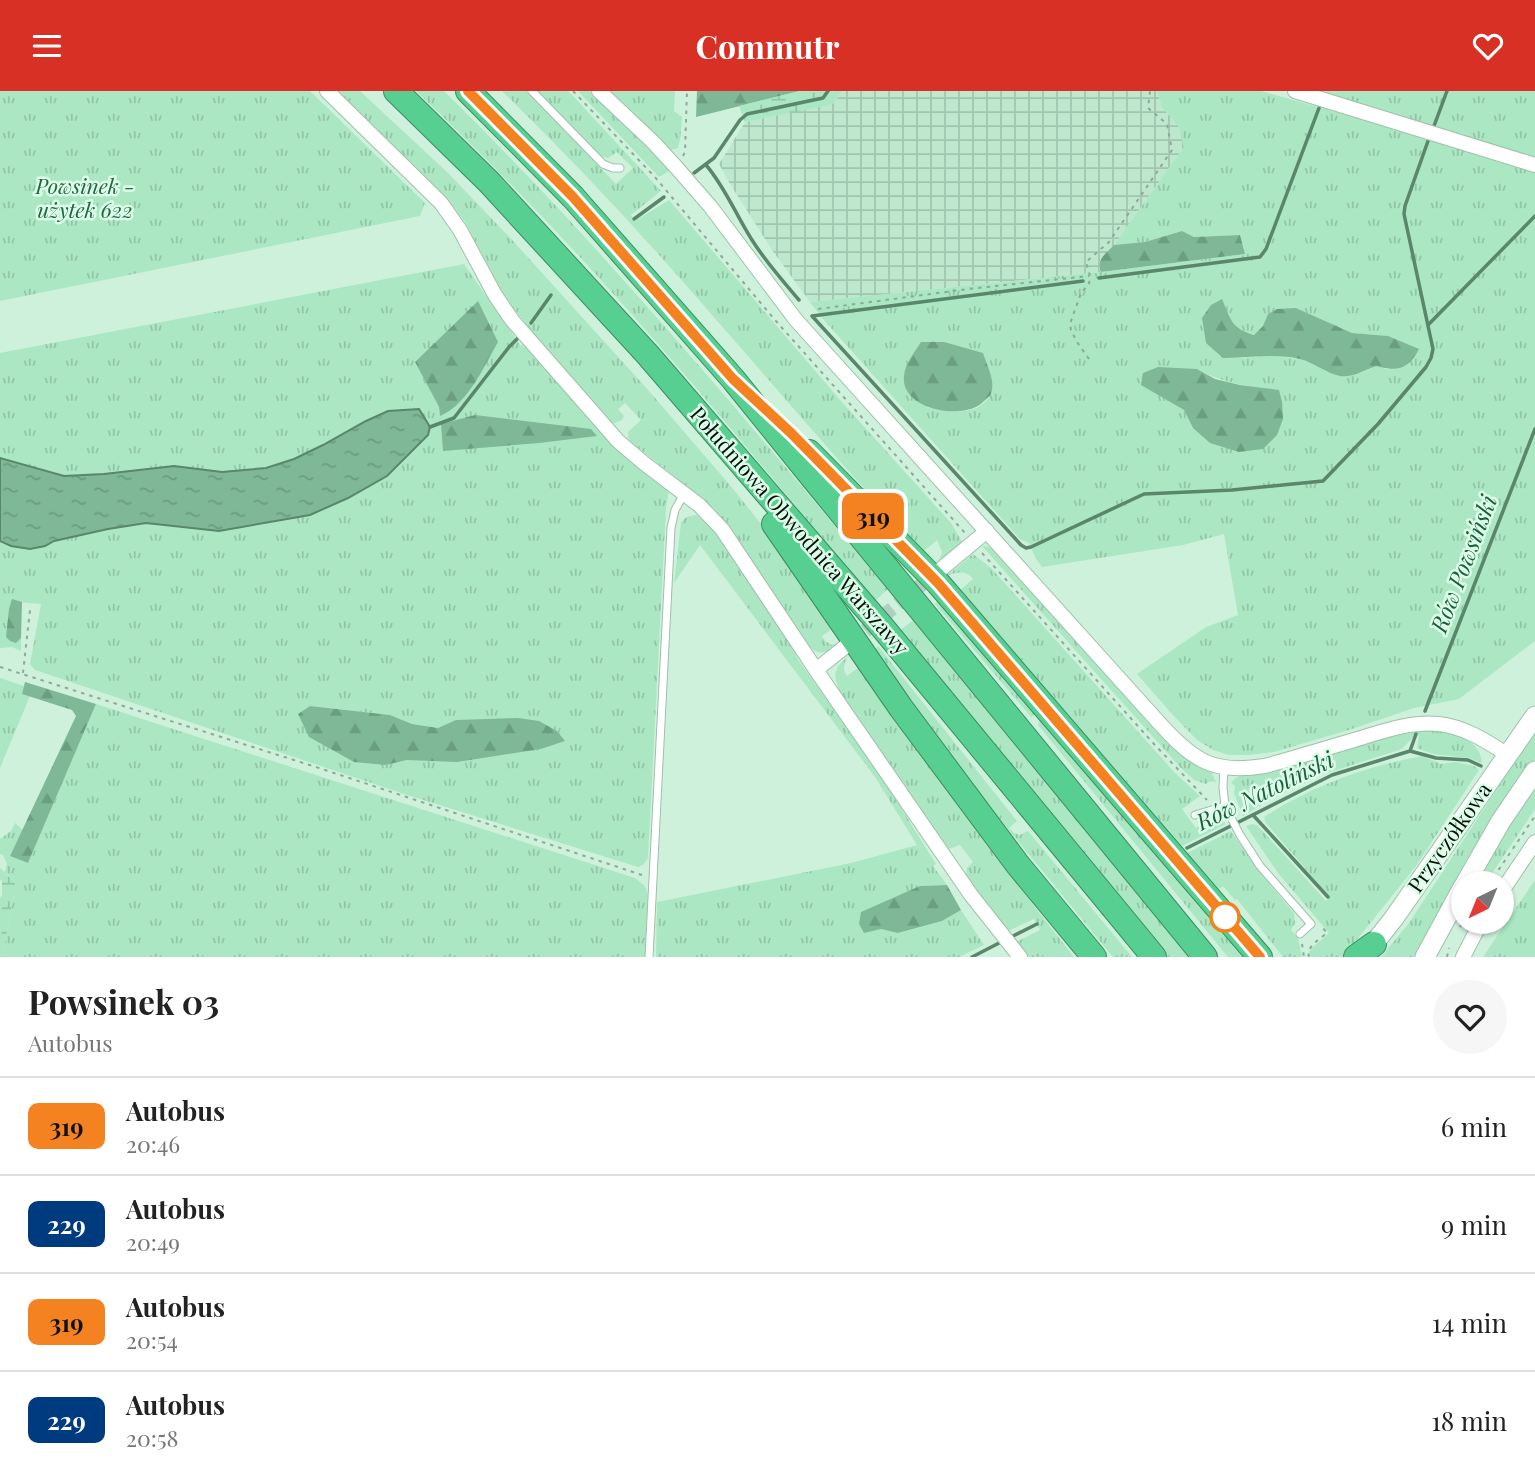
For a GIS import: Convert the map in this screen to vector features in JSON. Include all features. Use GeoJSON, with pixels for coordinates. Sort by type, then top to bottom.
{"type":"FeatureCollection","features":[{"type":"Feature","properties":{"kind":"highway","name":"Południowa Obwodnica Warszawy"},"geometry":{"type":"LineString","coordinates":[[396,91],[489,182],[648,355],[883,628],[1154,957]]}},
{"type":"Feature","properties":{"kind":"highway","name":"Południowa Obwodnica Warszawy"},"geometry":{"type":"LineString","coordinates":[[468,91],[573,197],[733,379],[1205,957]]}},
{"type":"Feature","properties":{"kind":"highway"},"geometry":{"type":"LineString","coordinates":[[733,379],[791,433],[932,577],[1260,957]]}},
{"type":"Feature","properties":{"kind":"highway"},"geometry":{"type":"LineString","coordinates":[[705,422],[901,708],[1018,865],[1094,957]]}},
{"type":"Feature","properties":{"kind":"main road","name":"Przyczółkowa"},"geometry":{"type":"LineString","coordinates":[[1364,953],[1394,918],[1535,716]]}},
{"type":"Feature","properties":{"kind":"main road","name":"Przyczółkowa"},"geometry":{"type":"LineString","coordinates":[[1472,871],[1501,821],[1535,771]]}},
{"type":"Feature","properties":{"kind":"main road","name":"Przyczółkowa"},"geometry":{"type":"LineString","coordinates":[[1425,957],[1451,909]]}},
{"type":"Feature","properties":{"kind":"street"},"geometry":{"type":"LineString","coordinates":[[327,91],[441,203],[460,230],[495,295],[512,320],[588,408],[618,440],[699,505],[722,529],[971,895],[1019,956]]}},
{"type":"Feature","properties":{"kind":"street"},"geometry":{"type":"LineString","coordinates":[[599,91],[676,167],[796,320],[1178,743],[1201,760],[1224,768],[1247,769],[1401,727],[1425,723],[1450,726],[1467,732],[1482,738],[1508,755]]}},
{"type":"Feature","properties":{"kind":"street"},"geometry":{"type":"LineString","coordinates":[[1295,91],[1535,165]]}},
{"type":"Feature","properties":{"kind":"street"},"geometry":{"type":"LineString","coordinates":[[940,570],[987,531]]}},
{"type":"Feature","properties":{"kind":"street"},"geometry":{"type":"LineString","coordinates":[[816,670],[846,646]]}},
{"type":"Feature","properties":{"kind":"street"},"geometry":{"type":"LineString","coordinates":[[1514,873],[1535,842]]}},
{"type":"Feature","properties":{"kind":"street"},"geometry":{"type":"LineString","coordinates":[[1463,957],[1474,935]]}},
{"type":"Feature","properties":{"kind":"lane"},"geometry":{"type":"LineString","coordinates":[[532,91],[603,164],[620,168]]}},
{"type":"Feature","properties":{"kind":"lane"},"geometry":{"type":"LineString","coordinates":[[649,957],[671,528],[675,510],[684,494]]}},
{"type":"Feature","properties":{"kind":"lane"},"geometry":{"type":"LineString","coordinates":[[1221,807],[1224,768]]}},
{"type":"Feature","properties":{"kind":"lane"},"geometry":{"type":"LineString","coordinates":[[1195,815],[1221,807]]}},
{"type":"Feature","properties":{"kind":"lane"},"geometry":{"type":"LineString","coordinates":[[1221,807],[1229,815],[1260,866],[1311,924],[1300,934]]}},
{"type":"Feature","properties":{"kind":"path"},"geometry":{"type":"LineString","coordinates":[[573,91],[654,176],[775,320],[1154,744],[1186,777],[1221,807]]}},
{"type":"Feature","properties":{"kind":"path"},"geometry":{"type":"LineString","coordinates":[[676,167],[685,152],[687,91]]}},
{"type":"Feature","properties":{"kind":"path"},"geometry":{"type":"LineString","coordinates":[[1089,359],[1077,342],[1070,324],[1081,293],[1089,284],[1086,262],[1109,241],[1172,150],[1167,124],[1148,108],[1150,91]]}},
{"type":"Feature","properties":{"kind":"path"},"geometry":{"type":"LineString","coordinates":[[818,309],[1090,276]]}},
{"type":"Feature","properties":{"kind":"path"},"geometry":{"type":"LineString","coordinates":[[23,674],[30,610]]}},
{"type":"Feature","properties":{"kind":"path"},"geometry":{"type":"LineString","coordinates":[[0,667],[316,767],[653,879]]}},
{"type":"Feature","properties":{"kind":"path"},"geometry":{"type":"LineString","coordinates":[[1498,871],[1535,816]]}},
{"type":"Feature","properties":{"kind":"path"},"geometry":{"type":"LineString","coordinates":[[1300,934],[1304,957]]}},
{"type":"Feature","properties":{"kind":"shaded area"},"geometry":{"type":"Polygon","coordinates":[[[842,91],[1157,91],[1162,107],[1179,127],[1184,147],[1114,245],[1100,260],[1101,272],[810,302],[772,250],[719,164],[745,122],[834,103],[842,91]]]}},
{"type":"Feature","properties":{"kind":"green space","name":"Powsinek - użytek 622"},"geometry":{"type":"Polygon","coordinates":[[[0,91],[310,91],[425,203],[420,216],[0,301],[0,91]]]}},
{"type":"Feature","properties":{"kind":"green space"},"geometry":{"type":"Polygon","coordinates":[[[336,91],[360,91],[448,173],[514,242],[649,391],[778,545],[832,629],[822,636],[825,641],[832,645],[843,641],[826,652],[817,651],[807,645],[733,532],[686,486],[630,441],[628,432],[641,420],[625,403],[618,409],[624,416],[622,420],[613,424],[609,421],[563,370],[512,306],[465,222],[447,199],[336,91]]]}},
{"type":"Feature","properties":{"kind":"green space"},"geometry":{"type":"Polygon","coordinates":[[[416,91],[444,91],[617,272],[888,589],[874,602],[654,339],[538,212],[416,91]]]}},
{"type":"Feature","properties":{"kind":"green space"},"geometry":{"type":"Polygon","coordinates":[[[502,91],[527,91],[616,184],[633,168],[617,152],[608,158],[600,156],[537,91],[568,91],[661,191],[631,215],[635,221],[669,200],[841,401],[951,523],[963,543],[936,565],[942,552],[937,540],[924,551],[897,524],[640,234],[502,91]]]}},
{"type":"Feature","properties":{"kind":"green space"},"geometry":{"type":"Polygon","coordinates":[[[578,91],[590,91],[633,130],[671,170],[659,177],[578,91]]]}},
{"type":"Feature","properties":{"kind":"green space"},"geometry":{"type":"Polygon","coordinates":[[[608,91],[675,91],[674,111],[682,117],[678,148],[666,148],[608,91]]]}},
{"type":"Feature","properties":{"kind":"green space"},"geometry":{"type":"Polygon","coordinates":[[[697,91],[800,91],[696,117],[697,91]]]}},
{"type":"Feature","properties":{"kind":"green space"},"geometry":{"type":"Polygon","coordinates":[[[800,91],[842,91],[834,103],[825,106],[745,122],[739,106],[800,91]]]}},
{"type":"Feature","properties":{"kind":"green space"},"geometry":{"type":"Polygon","coordinates":[[[1157,91],[1261,91],[1435,140],[1535,173],[1535,641],[1459,699],[1414,708],[1274,752],[1229,755],[1213,750],[1197,740],[1137,674],[1206,627],[1238,615],[1224,534],[1183,545],[1042,567],[1029,543],[1020,539],[810,302],[1245,254],[1240,235],[1194,237],[1182,231],[1145,242],[1114,245],[1184,147],[1179,127],[1162,107],[1157,91]],[[1296,308],[1263,326],[1255,335],[1239,330],[1230,319],[1223,358],[1267,355],[1300,359],[1320,366],[1361,373],[1376,366],[1389,370],[1388,336],[1352,333],[1296,308]],[[1197,369],[1164,398],[1184,410],[1193,428],[1279,390],[1246,386],[1197,369]],[[992,381],[926,407],[960,411],[976,408],[989,397],[992,381]]]}},
{"type":"Feature","properties":{"kind":"green space"},"geometry":{"type":"Polygon","coordinates":[[[1322,91],[1535,91],[1535,159],[1442,131],[1322,91]]]}},
{"type":"Feature","properties":{"kind":"green space"},"geometry":{"type":"Polygon","coordinates":[[[1182,231],[1194,237],[1240,235],[1245,254],[1101,272],[1100,261],[1114,245],[1145,242],[1182,231]]]}},
{"type":"Feature","properties":{"kind":"green space"},"geometry":{"type":"Polygon","coordinates":[[[464,264],[521,346],[526,342],[669,489],[648,858],[644,864],[638,867],[404,794],[35,670],[30,664],[41,604],[18,602],[15,643],[21,638],[21,651],[12,647],[0,648],[0,541],[11,546],[45,546],[53,541],[146,523],[219,531],[310,515],[387,476],[366,421],[294,459],[266,467],[222,472],[174,466],[64,476],[0,458],[0,353],[464,264]],[[478,301],[415,362],[439,407],[440,415],[478,301]],[[310,706],[386,765],[407,760],[541,749],[565,741],[457,720],[438,728],[412,724],[390,715],[310,706]]]}},
{"type":"Feature","properties":{"kind":"green space"},"geometry":{"type":"Polygon","coordinates":[[[1222,299],[1236,326],[1254,335],[1263,326],[1268,314],[1277,309],[1296,308],[1352,333],[1388,336],[1419,349],[1411,361],[1402,367],[1390,369],[1376,366],[1344,376],[1290,357],[1223,358],[1206,343],[1202,318],[1211,305],[1222,299]]]}},
{"type":"Feature","properties":{"kind":"green space"},"geometry":{"type":"Polygon","coordinates":[[[478,301],[498,342],[467,394],[440,416],[439,407],[415,362],[478,301]]]}},
{"type":"Feature","properties":{"kind":"green space"},"geometry":{"type":"Polygon","coordinates":[[[921,342],[944,342],[983,353],[992,380],[990,396],[972,408],[960,411],[934,409],[912,397],[905,387],[904,376],[908,362],[921,342]]]}},
{"type":"Feature","properties":{"kind":"green space"},"geometry":{"type":"Polygon","coordinates":[[[1158,367],[1197,369],[1215,379],[1279,390],[1283,419],[1277,435],[1263,449],[1239,452],[1210,443],[1193,428],[1184,410],[1141,385],[1143,373],[1158,367]]]}},
{"type":"Feature","properties":{"kind":"green space"},"geometry":{"type":"Polygon","coordinates":[[[475,415],[591,429],[597,436],[443,451],[441,424],[475,415]]]}},
{"type":"Feature","properties":{"kind":"green space"},"geometry":{"type":"Polygon","coordinates":[[[696,515],[706,521],[730,552],[799,661],[876,768],[936,864],[933,866],[947,885],[920,886],[881,929],[899,933],[942,921],[961,910],[984,945],[959,957],[656,957],[657,902],[851,863],[917,845],[875,777],[700,545],[674,583],[681,523],[689,516],[696,515]]]}},
{"type":"Feature","properties":{"kind":"green space"},"geometry":{"type":"Polygon","coordinates":[[[982,546],[996,550],[1172,746],[1188,760],[1211,771],[1216,782],[1210,781],[1206,784],[1194,780],[1180,767],[982,546]]]}},
{"type":"Feature","properties":{"kind":"green space"},"geometry":{"type":"Polygon","coordinates":[[[973,554],[992,569],[1176,774],[1200,796],[1182,809],[1196,828],[1214,818],[1226,824],[1182,846],[960,590],[973,579],[961,573],[947,576],[973,554]]]}},
{"type":"Feature","properties":{"kind":"green space"},"geometry":{"type":"Polygon","coordinates":[[[12,599],[22,602],[21,638],[16,643],[6,637],[12,599]]]}},
{"type":"Feature","properties":{"kind":"green space"},"geometry":{"type":"Polygon","coordinates":[[[940,599],[1248,957],[1228,957],[1038,725],[1040,720],[1037,712],[1031,717],[935,604],[940,599]]]}},
{"type":"Feature","properties":{"kind":"green space"},"geometry":{"type":"Polygon","coordinates":[[[915,619],[1192,957],[1166,957],[899,631],[915,619]]]}},
{"type":"Feature","properties":{"kind":"green space"},"geometry":{"type":"Polygon","coordinates":[[[878,646],[1017,821],[1009,828],[1020,835],[1028,831],[1132,957],[1113,957],[972,785],[873,653],[878,646]]]}},
{"type":"Feature","properties":{"kind":"green space"},"geometry":{"type":"Polygon","coordinates":[[[848,656],[844,666],[847,676],[859,667],[1074,957],[1025,957],[1014,943],[1040,930],[1034,919],[1006,932],[965,878],[967,868],[973,862],[960,845],[949,849],[941,846],[836,689],[837,669],[848,656]]]}},
{"type":"Feature","properties":{"kind":"green space"},"geometry":{"type":"Polygon","coordinates":[[[0,678],[24,686],[22,694],[30,696],[0,768],[0,678]]]}},
{"type":"Feature","properties":{"kind":"green space"},"geometry":{"type":"Polygon","coordinates":[[[25,682],[96,704],[28,863],[10,856],[76,716],[72,710],[22,694],[25,682]]]}},
{"type":"Feature","properties":{"kind":"green space"},"geometry":{"type":"Polygon","coordinates":[[[96,704],[635,878],[645,886],[648,895],[645,957],[2,957],[17,888],[5,872],[7,864],[0,854],[0,839],[11,831],[15,823],[23,830],[10,856],[28,863],[96,704]]]}},
{"type":"Feature","properties":{"kind":"green space"},"geometry":{"type":"Polygon","coordinates":[[[310,706],[390,715],[412,724],[438,728],[456,720],[518,718],[539,721],[557,731],[565,741],[541,749],[457,762],[407,760],[386,765],[354,762],[309,737],[298,714],[310,706]]]}},
{"type":"Feature","properties":{"kind":"green space"},"geometry":{"type":"Polygon","coordinates":[[[1441,730],[1473,744],[1482,763],[1469,758],[1433,754],[1417,748],[1419,736],[1416,734],[1402,749],[1321,775],[1243,816],[1234,793],[1235,786],[1231,783],[1241,776],[1412,731],[1441,730]]]}},
{"type":"Feature","properties":{"kind":"green space"},"geometry":{"type":"Polygon","coordinates":[[[1535,731],[1535,759],[1504,803],[1465,871],[1451,871],[1451,896],[1416,957],[1381,957],[1409,923],[1535,731]]]}},
{"type":"Feature","properties":{"kind":"green space"},"geometry":{"type":"Polygon","coordinates":[[[1422,756],[1441,764],[1456,762],[1474,766],[1479,770],[1416,866],[1343,957],[1311,957],[1311,949],[1329,933],[1278,873],[1246,826],[1258,826],[1326,901],[1330,897],[1266,823],[1264,817],[1301,796],[1340,779],[1381,765],[1422,756]]]}},
{"type":"Feature","properties":{"kind":"green space"},"geometry":{"type":"Polygon","coordinates":[[[1535,787],[1535,809],[1494,871],[1481,871],[1535,787]]]}},
{"type":"Feature","properties":{"kind":"green space"},"geometry":{"type":"Polygon","coordinates":[[[1231,831],[1261,874],[1294,913],[1295,923],[1291,930],[1298,938],[1302,957],[1283,957],[1237,899],[1223,886],[1219,889],[1187,853],[1231,831]]]}},
{"type":"Feature","properties":{"kind":"green space"},"geometry":{"type":"Polygon","coordinates":[[[0,868],[13,880],[17,888],[2,957],[0,957],[0,868]]]}},
{"type":"Feature","properties":{"kind":"green space"},"geometry":{"type":"Polygon","coordinates":[[[1535,880],[1535,957],[1483,957],[1498,935],[1514,935],[1514,911],[1535,880]]]}},
{"type":"Feature","properties":{"kind":"green space"},"geometry":{"type":"Polygon","coordinates":[[[947,885],[961,910],[942,921],[898,933],[881,929],[864,933],[859,924],[861,912],[920,886],[947,885]]]}},
{"type":"Feature","properties":{"kind":"water"},"geometry":{"type":"Polygon","coordinates":[[[419,409],[430,427],[428,435],[387,476],[310,515],[219,531],[146,523],[54,541],[30,549],[0,541],[0,458],[64,476],[174,466],[222,472],[266,468],[294,459],[388,411],[419,409]]]}},
{"type":"Feature","properties":{"kind":"waterway"},"geometry":{"type":"LineString","coordinates":[[694,173],[714,158],[747,114],[823,98],[828,91]]}},
{"type":"Feature","properties":{"kind":"waterway"},"geometry":{"type":"LineString","coordinates":[[1434,126],[1447,91]]}},
{"type":"Feature","properties":{"kind":"waterway"},"geometry":{"type":"LineString","coordinates":[[1099,278],[1260,257],[1266,249],[1319,108]]}},
{"type":"Feature","properties":{"kind":"waterway"},"geometry":{"type":"LineString","coordinates":[[1083,281],[812,316],[1026,548],[1144,494],[1232,490],[1323,481],[1378,424],[1431,358],[1433,349],[1404,214],[1428,141]]}},
{"type":"Feature","properties":{"kind":"waterway"},"geometry":{"type":"LineString","coordinates":[[706,165],[719,182],[757,248],[799,300]]}},
{"type":"Feature","properties":{"kind":"waterway"},"geometry":{"type":"LineString","coordinates":[[634,219],[664,197]]}},
{"type":"Feature","properties":{"kind":"waterway"},"geometry":{"type":"LineString","coordinates":[[1428,325],[1535,216]]}},
{"type":"Feature","properties":{"kind":"waterway"},"geometry":{"type":"LineString","coordinates":[[531,323],[551,295]]}},
{"type":"Feature","properties":{"kind":"waterway"},"geometry":{"type":"LineString","coordinates":[[430,427],[454,418],[518,338]]}},
{"type":"Feature","properties":{"kind":"waterway","name":"Rów Powsiński"},"geometry":{"type":"LineString","coordinates":[[1425,711],[1535,429]]}},
{"type":"Feature","properties":{"kind":"waterway"},"geometry":{"type":"LineString","coordinates":[[1410,751],[1416,734]]}},
{"type":"Feature","properties":{"kind":"waterway","name":"Rów Natoliński"},"geometry":{"type":"LineString","coordinates":[[1187,848],[1332,775],[1410,751],[1436,758],[1468,760],[1481,766]]}},
{"type":"Feature","properties":{"kind":"waterway"},"geometry":{"type":"LineString","coordinates":[[1253,815],[1328,897]]}},
{"type":"Feature","properties":{"kind":"waterway","name":"Rów Natoliński"},"geometry":{"type":"LineString","coordinates":[[1011,937],[1037,924]]}},
{"type":"Feature","properties":{"kind":"waterway","name":"Rów Natoliński"},"geometry":{"type":"LineString","coordinates":[[972,957],[1001,942]]}},
{"type":"Feature","properties":{"kind":"tunnel"},"geometry":{"type":"LineString","coordinates":[[849,644],[936,573]]}},
{"type":"Feature","properties":{"kind":"bus line","name":"319"},"geometry":{"type":"LineString","coordinates":[[468,91],[573,197],[733,379],[791,433],[938,583],[1260,957]]}}]}
